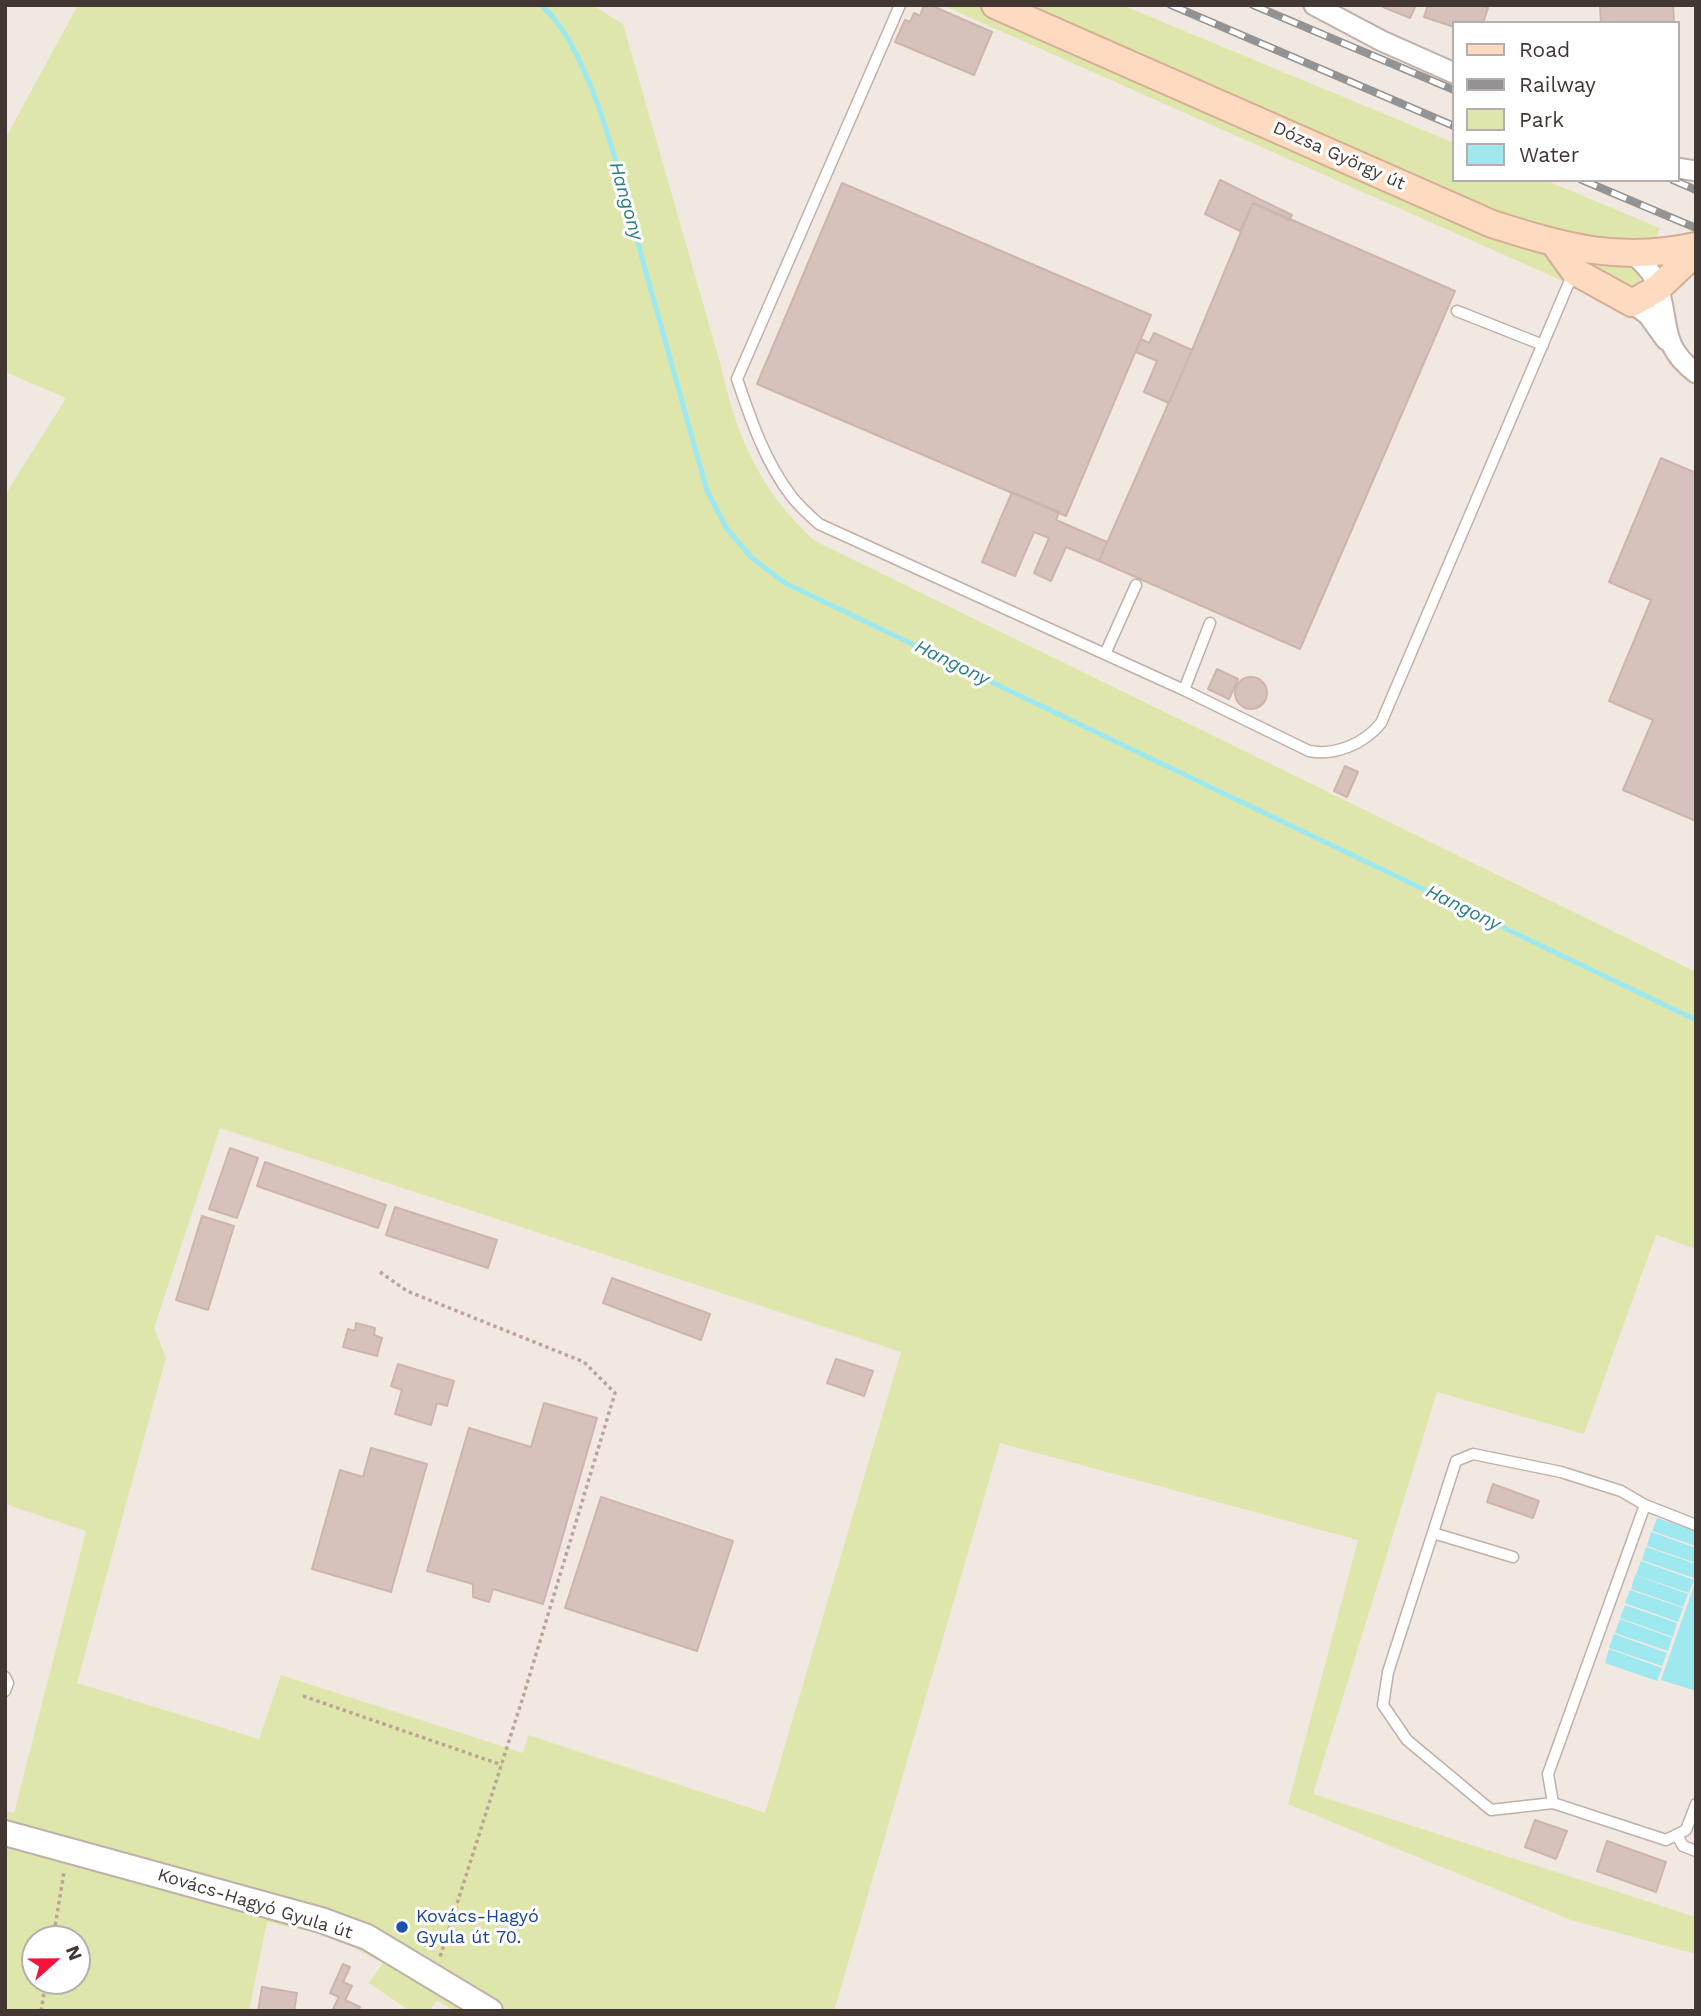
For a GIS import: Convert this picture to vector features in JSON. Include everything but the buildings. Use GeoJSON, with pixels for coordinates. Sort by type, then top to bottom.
{"type":"FeatureCollection","features":[{"type":"Feature","properties":{"kind":"main road","name":"Dózsa György út"},"geometry":{"type":"LineString","coordinates":[[995,5],[1492,224],[1553,243],[1590,251],[1635,255],[1696,247]]}},
{"type":"Feature","properties":{"kind":"main road"},"geometry":{"type":"LineString","coordinates":[[1553,243],[1574,271],[1632,303],[1658,288],[1696,252]]}},
{"type":"Feature","properties":{"kind":"street"},"geometry":{"type":"LineString","coordinates":[[1314,5],[1382,41],[1452,72]]}},
{"type":"Feature","properties":{"kind":"street"},"geometry":{"type":"LineString","coordinates":[[1635,255],[1650,270],[1658,288],[1671,347]]}},
{"type":"Feature","properties":{"kind":"street"},"geometry":{"type":"LineString","coordinates":[[1632,303],[1648,316],[1683,363],[1696,373]]}},
{"type":"Feature","properties":{"kind":"street","name":"Kovács-Hagyó Gyula út"},"geometry":{"type":"LineString","coordinates":[[5,1833],[321,1920],[367,1937],[490,2011]]}},
{"type":"Feature","properties":{"kind":"lane"},"geometry":{"type":"LineString","coordinates":[[900,5],[737,379],[750,419],[768,458],[793,499],[819,524],[1184,690],[1308,751],[1325,753],[1344,748],[1376,729],[1381,723],[1574,271]]}},
{"type":"Feature","properties":{"kind":"lane"},"geometry":{"type":"LineString","coordinates":[[1457,311],[1543,345]]}},
{"type":"Feature","properties":{"kind":"lane"},"geometry":{"type":"LineString","coordinates":[[1105,654],[1136,584]]}},
{"type":"Feature","properties":{"kind":"lane"},"geometry":{"type":"LineString","coordinates":[[1184,690],[1210,623]]}},
{"type":"Feature","properties":{"kind":"lane"},"geometry":{"type":"LineString","coordinates":[[1696,1525],[1645,1505],[1621,1491],[1561,1472],[1474,1454],[1456,1461],[1388,1672],[1383,1705],[1407,1740],[1491,1810],[1553,1803],[1666,1840],[1686,1830],[1696,1804]]}},
{"type":"Feature","properties":{"kind":"lane"},"geometry":{"type":"LineString","coordinates":[[1553,1803],[1548,1774],[1645,1505]]}},
{"type":"Feature","properties":{"kind":"lane"},"geometry":{"type":"LineString","coordinates":[[1433,1533],[1513,1557]]}},
{"type":"Feature","properties":{"kind":"lane"},"geometry":{"type":"LineString","coordinates":[[5,1677],[8,1683],[5,1691]]}},
{"type":"Feature","properties":{"kind":"lane"},"geometry":{"type":"LineString","coordinates":[[1678,1835],[1683,1846],[1696,1851]]}},
{"type":"Feature","properties":{"kind":"path"},"geometry":{"type":"LineString","coordinates":[[380,1272],[407,1291],[584,1362],[615,1393],[502,1765],[434,1976]]}},
{"type":"Feature","properties":{"kind":"path"},"geometry":{"type":"LineString","coordinates":[[303,1696],[502,1765]]}},
{"type":"Feature","properties":{"kind":"path"},"geometry":{"type":"LineString","coordinates":[[55,1925],[68,1849]]}},
{"type":"Feature","properties":{"kind":"green space"},"geometry":{"type":"Polygon","coordinates":[[[78,5],[592,5],[623,24],[727,392],[743,439],[765,483],[796,523],[815,541],[1696,972],[1696,1249],[1656,1235],[1584,1434],[1437,1392],[1313,1794],[1696,1917],[1696,1954],[1571,1920],[1288,1804],[1358,1540],[1000,1443],[834,2011],[454,2011],[437,2000],[430,2011],[410,2011],[369,1983],[383,1963],[331,1936],[267,1922],[249,2011],[5,2011],[5,1811],[14,1813],[86,1531],[5,1504],[5,495],[66,398],[5,372],[5,139],[78,5]],[[220,1128],[154,1328],[166,1358],[77,1683],[259,1739],[281,1675],[523,1753],[528,1735],[765,1813],[901,1352],[220,1128]]]}},
{"type":"Feature","properties":{"kind":"green space"},"geometry":{"type":"Polygon","coordinates":[[[942,5],[1122,5],[1452,142],[1452,182],[1550,182],[1660,228],[1628,310],[942,5]]]}},
{"type":"Feature","properties":{"kind":"water"},"geometry":{"type":"Polygon","coordinates":[[[1657,1518],[1696,1531],[1696,1546],[1652,1531],[1657,1518]]]}},
{"type":"Feature","properties":{"kind":"water"},"geometry":{"type":"Polygon","coordinates":[[[1651,1532],[1696,1548],[1696,1563],[1647,1546],[1651,1532]]]}},
{"type":"Feature","properties":{"kind":"water"},"geometry":{"type":"Polygon","coordinates":[[[1646,1547],[1696,1564],[1694,1578],[1642,1560],[1646,1547]]]}},
{"type":"Feature","properties":{"kind":"water"},"geometry":{"type":"Polygon","coordinates":[[[1641,1561],[1694,1580],[1689,1593],[1636,1575],[1641,1561]]]}},
{"type":"Feature","properties":{"kind":"water"},"geometry":{"type":"Polygon","coordinates":[[[1635,1575],[1688,1594],[1683,1607],[1631,1589],[1635,1575]]]}},
{"type":"Feature","properties":{"kind":"water"},"geometry":{"type":"Polygon","coordinates":[[[1696,1580],[1695,1596],[1696,1691],[1661,1680],[1696,1580]]]}},
{"type":"Feature","properties":{"kind":"water"},"geometry":{"type":"Polygon","coordinates":[[[1630,1590],[1683,1608],[1678,1622],[1625,1603],[1630,1590]]]}},
{"type":"Feature","properties":{"kind":"water"},"geometry":{"type":"Polygon","coordinates":[[[1625,1605],[1677,1623],[1673,1637],[1620,1618],[1625,1605]]]}},
{"type":"Feature","properties":{"kind":"water"},"geometry":{"type":"Polygon","coordinates":[[[1620,1619],[1672,1638],[1668,1651],[1615,1633],[1620,1619]]]}},
{"type":"Feature","properties":{"kind":"water"},"geometry":{"type":"Polygon","coordinates":[[[1614,1634],[1667,1653],[1662,1666],[1609,1648],[1614,1634]]]}},
{"type":"Feature","properties":{"kind":"water"},"geometry":{"type":"Polygon","coordinates":[[[1609,1649],[1662,1668],[1657,1681],[1605,1663],[1609,1649]]]}},
{"type":"Feature","properties":{"kind":"waterway","name":"Hangony"},"geometry":{"type":"LineString","coordinates":[[541,5],[560,26],[577,55],[605,126],[707,491],[727,529],[752,558],[785,583],[1696,1020]]}},
{"type":"Feature","properties":{"kind":"railway"},"geometry":{"type":"LineString","coordinates":[[1171,5],[1452,125]]}},
{"type":"Feature","properties":{"kind":"railway"},"geometry":{"type":"LineString","coordinates":[[1253,5],[1452,89]]}},
{"type":"Feature","properties":{"kind":"railway"},"geometry":{"type":"LineString","coordinates":[[1587,182],[1696,228]]}},
{"type":"Feature","properties":{"kind":"railway"},"geometry":{"type":"LineString","coordinates":[[1678,182],[1696,190]]}},
{"type":"Feature","properties":{"kind":"place","name":"Kovács-Hagyó Gyula út 70."},"geometry":{"type":"Point","coordinates":[402,1927]}}]}
